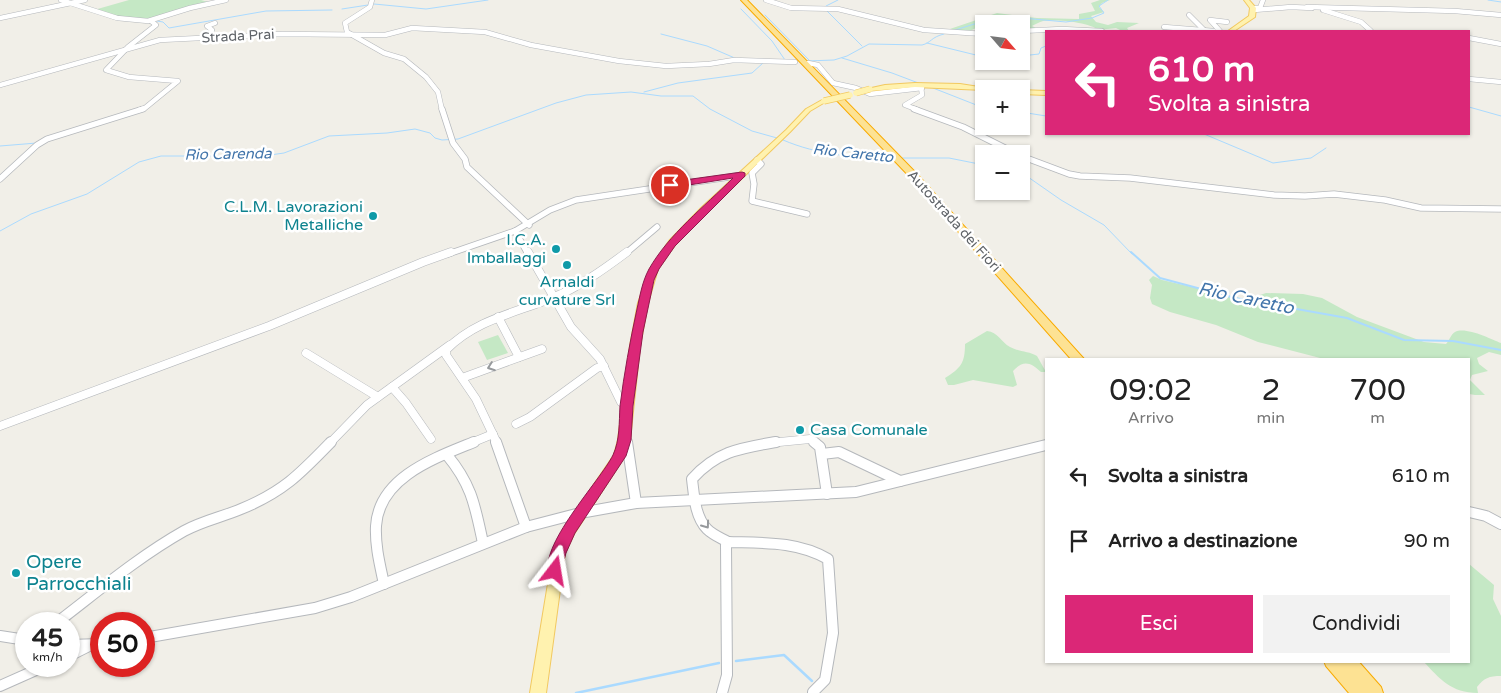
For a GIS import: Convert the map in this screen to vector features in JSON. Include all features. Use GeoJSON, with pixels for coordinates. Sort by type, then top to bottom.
{"type":"FeatureCollection","features":[{"type":"Feature","properties":{"kind":"highway","name":"Autostrada dei Fiori"},"geometry":{"type":"LineString","coordinates":[[739,0],[905,175],[1067,358]]}},
{"type":"Feature","properties":{"kind":"highway","name":"Autostrada dei Fiori"},"geometry":{"type":"LineString","coordinates":[[744,0],[913,175],[1077,358]]}},
{"type":"Feature","properties":{"kind":"highway"},"geometry":{"type":"LineString","coordinates":[[1334,663],[1360,693]]}},
{"type":"Feature","properties":{"kind":"highway"},"geometry":{"type":"LineString","coordinates":[[1349,663],[1375,693]]}},
{"type":"Feature","properties":{"kind":"main road"},"geometry":{"type":"LineString","coordinates":[[1232,30],[1252,17],[1253,9],[1246,0]]}},
{"type":"Feature","properties":{"kind":"main road"},"geometry":{"type":"LineString","coordinates":[[538,693],[559,553],[569,530],[614,466],[624,440],[627,406],[643,303],[654,269],[672,244],[808,110],[824,101],[889,86],[975,89]]}},
{"type":"Feature","properties":{"kind":"main road"},"geometry":{"type":"LineString","coordinates":[[1030,92],[1045,93]]}},
{"type":"Feature","properties":{"kind":"street"},"geometry":{"type":"LineString","coordinates":[[62,0],[69,2],[68,4],[117,18],[151,21],[190,8],[226,0]]}},
{"type":"Feature","properties":{"kind":"street"},"geometry":{"type":"LineString","coordinates":[[0,18],[85,0]]}},
{"type":"Feature","properties":{"kind":"street"},"geometry":{"type":"LineString","coordinates":[[372,0],[370,7],[345,23],[349,34],[384,54],[404,59],[426,77],[438,92],[452,139],[465,159],[467,167],[529,225]]}},
{"type":"Feature","properties":{"kind":"street"},"geometry":{"type":"LineString","coordinates":[[766,0],[791,8],[838,9],[924,30],[975,33]]}},
{"type":"Feature","properties":{"kind":"street"},"geometry":{"type":"LineString","coordinates":[[1253,9],[1260,8],[1262,0]]}},
{"type":"Feature","properties":{"kind":"street"},"geometry":{"type":"LineString","coordinates":[[1253,9],[1307,7],[1456,11],[1501,15]]}},
{"type":"Feature","properties":{"kind":"street"},"geometry":{"type":"LineString","coordinates":[[1307,7],[1354,19],[1364,24],[1370,30]]}},
{"type":"Feature","properties":{"kind":"street"},"geometry":{"type":"LineString","coordinates":[[1189,15],[1204,30]]}},
{"type":"Feature","properties":{"kind":"street"},"geometry":{"type":"LineString","coordinates":[[1219,30],[1210,20],[1227,22]]}},
{"type":"Feature","properties":{"kind":"street"},"geometry":{"type":"LineString","coordinates":[[0,179],[37,145],[47,139],[145,108],[178,81],[108,72],[106,70],[142,36],[156,26],[151,21]]}},
{"type":"Feature","properties":{"kind":"street"},"geometry":{"type":"LineString","coordinates":[[212,30],[207,26],[215,23]]}},
{"type":"Feature","properties":{"kind":"street"},"geometry":{"type":"LineString","coordinates":[[1164,27],[1204,30]]}},
{"type":"Feature","properties":{"kind":"street","name":"Strada Prai"},"geometry":{"type":"LineString","coordinates":[[0,85],[160,40],[282,34],[385,35],[410,28],[485,32],[522,43],[648,64],[678,66],[734,60],[795,62]]}},
{"type":"Feature","properties":{"kind":"street"},"geometry":{"type":"LineString","coordinates":[[1030,31],[1082,30]]}},
{"type":"Feature","properties":{"kind":"street"},"geometry":{"type":"LineString","coordinates":[[1470,38],[1501,44]]}},
{"type":"Feature","properties":{"kind":"street"},"geometry":{"type":"LineString","coordinates":[[808,63],[818,64],[833,83],[856,88],[870,94],[922,87],[922,95],[905,104],[906,106],[962,125],[1000,145]]}},
{"type":"Feature","properties":{"kind":"street"},"geometry":{"type":"LineString","coordinates":[[1470,79],[1501,82]]}},
{"type":"Feature","properties":{"kind":"street"},"geometry":{"type":"LineString","coordinates":[[1030,159],[1069,174],[1080,176],[1130,178],[1274,195],[1306,196],[1334,194],[1437,209],[1501,208]]}},
{"type":"Feature","properties":{"kind":"street"},"geometry":{"type":"LineString","coordinates":[[757,160],[761,164],[752,173],[754,184],[752,201],[807,214]]}},
{"type":"Feature","properties":{"kind":"street"},"geometry":{"type":"LineString","coordinates":[[0,426],[268,326],[423,262],[515,231],[529,225],[550,209],[580,199],[742,174]]}},
{"type":"Feature","properties":{"kind":"street"},"geometry":{"type":"LineString","coordinates":[[71,612],[137,563],[191,527],[232,512],[284,488],[378,397],[468,332],[498,317],[554,297],[588,278],[638,243],[657,227]]}},
{"type":"Feature","properties":{"kind":"street"},"geometry":{"type":"LineString","coordinates":[[515,231],[571,327],[600,359],[621,402],[627,406]]}},
{"type":"Feature","properties":{"kind":"street"},"geometry":{"type":"LineString","coordinates":[[498,317],[519,357]]}},
{"type":"Feature","properties":{"kind":"street"},"geometry":{"type":"LineString","coordinates":[[450,345],[446,350],[446,355],[480,404],[493,434],[526,527]]}},
{"type":"Feature","properties":{"kind":"street"},"geometry":{"type":"LineString","coordinates":[[462,378],[542,349]]}},
{"type":"Feature","properties":{"kind":"street"},"geometry":{"type":"LineString","coordinates":[[306,353],[378,397]]}},
{"type":"Feature","properties":{"kind":"street"},"geometry":{"type":"LineString","coordinates":[[516,424],[530,417],[598,368],[604,366]]}},
{"type":"Feature","properties":{"kind":"street"},"geometry":{"type":"LineString","coordinates":[[392,387],[406,403],[431,439]]}},
{"type":"Feature","properties":{"kind":"street"},"geometry":{"type":"LineString","coordinates":[[384,584],[376,530],[376,519],[382,502],[401,478],[422,465],[493,434]]}},
{"type":"Feature","properties":{"kind":"street"},"geometry":{"type":"LineString","coordinates":[[813,692],[825,680],[833,633],[828,559],[819,553],[781,543],[728,542],[708,530],[699,514],[692,479],[700,469],[716,458],[751,447],[794,439],[810,439],[820,447],[827,494]]}},
{"type":"Feature","properties":{"kind":"street"},"geometry":{"type":"LineString","coordinates":[[624,440],[629,447],[636,503]]}},
{"type":"Feature","properties":{"kind":"street"},"geometry":{"type":"LineString","coordinates":[[155,636],[315,608],[384,584],[526,527],[580,513],[636,503],[856,492],[1045,445]]}},
{"type":"Feature","properties":{"kind":"street"},"geometry":{"type":"LineString","coordinates":[[822,454],[839,452],[900,481]]}},
{"type":"Feature","properties":{"kind":"street"},"geometry":{"type":"LineString","coordinates":[[447,455],[458,468],[473,496],[483,543]]}},
{"type":"Feature","properties":{"kind":"street"},"geometry":{"type":"LineString","coordinates":[[1470,512],[1486,516],[1501,524]]}},
{"type":"Feature","properties":{"kind":"street"},"geometry":{"type":"LineString","coordinates":[[722,693],[727,675],[726,545],[728,542]]}},
{"type":"Feature","properties":{"kind":"street"},"geometry":{"type":"LineString","coordinates":[[0,636],[15,638]]}},
{"type":"Feature","properties":{"kind":"street"},"geometry":{"type":"LineString","coordinates":[[0,686],[20,677]]}},
{"type":"Feature","properties":{"kind":"green space"},"geometry":{"type":"Polygon","coordinates":[[[129,0],[201,0],[208,2],[153,19],[119,17],[94,10],[129,0]]]}},
{"type":"Feature","properties":{"kind":"green space"},"geometry":{"type":"Polygon","coordinates":[[[1100,0],[1110,0],[1102,3],[1099,7],[1104,12],[1091,16],[1096,22],[1108,25],[1117,22],[1139,23],[1127,28],[1128,30],[1116,28],[1098,30],[1080,23],[1056,20],[1043,21],[1032,26],[1036,28],[1030,28],[1030,17],[1079,19],[1079,14],[1095,11],[1091,3],[1100,0]]]}},
{"type":"Feature","properties":{"kind":"green space"},"geometry":{"type":"Polygon","coordinates":[[[997,13],[1013,15],[991,15],[997,13]]]}},
{"type":"Feature","properties":{"kind":"green space"},"geometry":{"type":"Polygon","coordinates":[[[975,20],[975,28],[968,32],[944,31],[975,20]]]}},
{"type":"Feature","properties":{"kind":"green space"},"geometry":{"type":"Polygon","coordinates":[[[1153,276],[1162,280],[1252,301],[1259,300],[1260,295],[1266,293],[1303,294],[1322,298],[1357,317],[1424,342],[1446,344],[1452,334],[1459,331],[1485,336],[1501,343],[1501,355],[1489,352],[1477,358],[1479,364],[1488,371],[1472,375],[1470,380],[1470,358],[1320,358],[1258,342],[1216,325],[1170,312],[1152,304],[1150,298],[1152,285],[1149,280],[1153,276]]]}},
{"type":"Feature","properties":{"kind":"green space"},"geometry":{"type":"Polygon","coordinates":[[[987,331],[994,333],[1010,347],[1037,356],[1045,372],[1041,372],[1034,366],[1024,364],[1013,371],[1017,385],[1013,387],[973,380],[948,385],[945,378],[961,364],[965,344],[987,331]]]}},
{"type":"Feature","properties":{"kind":"green space"},"geometry":{"type":"Polygon","coordinates":[[[498,335],[508,353],[487,360],[478,342],[498,335]]]}},
{"type":"Feature","properties":{"kind":"green space"},"geometry":{"type":"Polygon","coordinates":[[[1470,380],[1485,395],[1470,394],[1470,380]]]}},
{"type":"Feature","properties":{"kind":"green space"},"geometry":{"type":"Polygon","coordinates":[[[1470,565],[1494,585],[1493,599],[1501,616],[1501,676],[1490,677],[1482,681],[1477,687],[1478,693],[1460,691],[1441,679],[1425,663],[1470,663],[1470,565]]]}},
{"type":"Feature","properties":{"kind":"waterway"},"geometry":{"type":"LineString","coordinates":[[374,4],[426,9],[488,0]]}},
{"type":"Feature","properties":{"kind":"waterway"},"geometry":{"type":"LineString","coordinates":[[826,6],[838,0]]}},
{"type":"Feature","properties":{"kind":"waterway","name":"Rio Carenda"},"geometry":{"type":"LineString","coordinates":[[952,31],[1000,16],[1066,22],[1092,18],[1104,13],[1099,6],[1108,0]]}},
{"type":"Feature","properties":{"kind":"waterway"},"geometry":{"type":"LineString","coordinates":[[1488,0],[1501,2]]}},
{"type":"Feature","properties":{"kind":"waterway"},"geometry":{"type":"LineString","coordinates":[[342,9],[368,5]]}},
{"type":"Feature","properties":{"kind":"waterway"},"geometry":{"type":"LineString","coordinates":[[741,9],[772,41],[785,60]]}},
{"type":"Feature","properties":{"kind":"waterway"},"geometry":{"type":"LineString","coordinates":[[825,9],[862,46]]}},
{"type":"Feature","properties":{"kind":"waterway"},"geometry":{"type":"LineString","coordinates":[[157,21],[163,22],[169,28],[266,11],[332,10]]}},
{"type":"Feature","properties":{"kind":"waterway"},"geometry":{"type":"LineString","coordinates":[[765,15],[809,60]]}},
{"type":"Feature","properties":{"kind":"waterway"},"geometry":{"type":"LineString","coordinates":[[661,34],[707,46],[737,59]]}},
{"type":"Feature","properties":{"kind":"waterway"},"geometry":{"type":"LineString","coordinates":[[927,43],[944,34]]}},
{"type":"Feature","properties":{"kind":"waterway"},"geometry":{"type":"LineString","coordinates":[[807,61],[834,60],[847,56],[869,44],[922,45],[927,43]]}},
{"type":"Feature","properties":{"kind":"waterway"},"geometry":{"type":"LineString","coordinates":[[927,43],[975,55]]}},
{"type":"Feature","properties":{"kind":"waterway"},"geometry":{"type":"LineString","coordinates":[[1030,55],[1039,54],[1041,48],[1045,46]]}},
{"type":"Feature","properties":{"kind":"waterway"},"geometry":{"type":"LineString","coordinates":[[842,58],[921,84]]}},
{"type":"Feature","properties":{"kind":"waterway"},"geometry":{"type":"LineString","coordinates":[[644,92],[678,83],[752,73],[763,63]]}},
{"type":"Feature","properties":{"kind":"waterway"},"geometry":{"type":"LineString","coordinates":[[933,88],[975,104]]}},
{"type":"Feature","properties":{"kind":"waterway","name":"Rio Carenda"},"geometry":{"type":"LineString","coordinates":[[0,231],[31,214],[87,194],[139,162],[161,156],[263,156],[284,153],[329,136],[387,133],[415,129],[430,133],[435,138],[442,140],[458,139],[556,103],[586,95],[631,92],[661,96],[693,96],[710,109],[752,131],[777,138]]}},
{"type":"Feature","properties":{"kind":"waterway"},"geometry":{"type":"LineString","coordinates":[[1470,107],[1501,116]]}},
{"type":"Feature","properties":{"kind":"waterway"},"geometry":{"type":"LineString","coordinates":[[1030,113],[1045,116]]}},
{"type":"Feature","properties":{"kind":"waterway","name":"Rio Carenda"},"geometry":{"type":"LineString","coordinates":[[1206,135],[1273,163],[1311,158],[1326,148]]}},
{"type":"Feature","properties":{"kind":"waterway","name":"Rio Caretto"},"geometry":{"type":"LineString","coordinates":[[783,140],[837,155],[892,158]]}},
{"type":"Feature","properties":{"kind":"waterway"},"geometry":{"type":"LineString","coordinates":[[0,146],[37,143]]}},
{"type":"Feature","properties":{"kind":"waterway","name":"Rio Caretto"},"geometry":{"type":"LineString","coordinates":[[899,158],[949,158],[975,163]]}},
{"type":"Feature","properties":{"kind":"waterway","name":"Rio Caretto"},"geometry":{"type":"LineString","coordinates":[[1030,178],[1061,200],[1104,225],[1132,254]]}},
{"type":"Feature","properties":{"kind":"waterway","name":"Rio Caretto"},"geometry":{"type":"LineString","coordinates":[[1131,252],[1160,278],[1235,298],[1347,318],[1404,340],[1453,341],[1501,350]]}},
{"type":"Feature","properties":{"kind":"waterway"},"geometry":{"type":"LineString","coordinates":[[736,661],[784,655],[812,681]]}},
{"type":"Feature","properties":{"kind":"waterway"},"geometry":{"type":"LineString","coordinates":[[576,693],[719,663]]}},
{"type":"Feature","properties":{"kind":"place","name":"C.L.M. Lavorazioni Metalliche"},"geometry":{"type":"Point","coordinates":[373,216]}},
{"type":"Feature","properties":{"kind":"place","name":"I.C.A. Imballaggi"},"geometry":{"type":"Point","coordinates":[556,249]}},
{"type":"Feature","properties":{"kind":"place","name":"Arnaldi curvature Srl"},"geometry":{"type":"Point","coordinates":[567,265]}},
{"type":"Feature","properties":{"kind":"place","name":"Casa Comunale"},"geometry":{"type":"Point","coordinates":[800,430]}},
{"type":"Feature","properties":{"kind":"place","name":"Opere Parrocchiali"},"geometry":{"type":"Point","coordinates":[16,573]}},
{"type":"Feature","properties":{"kind":"route"},"geometry":{"type":"LineString","coordinates":[[555,571],[559,553],[569,530],[619,456],[624,440],[637,332],[649,280],[654,269],[672,244],[742,174],[670,185]]}}]}
